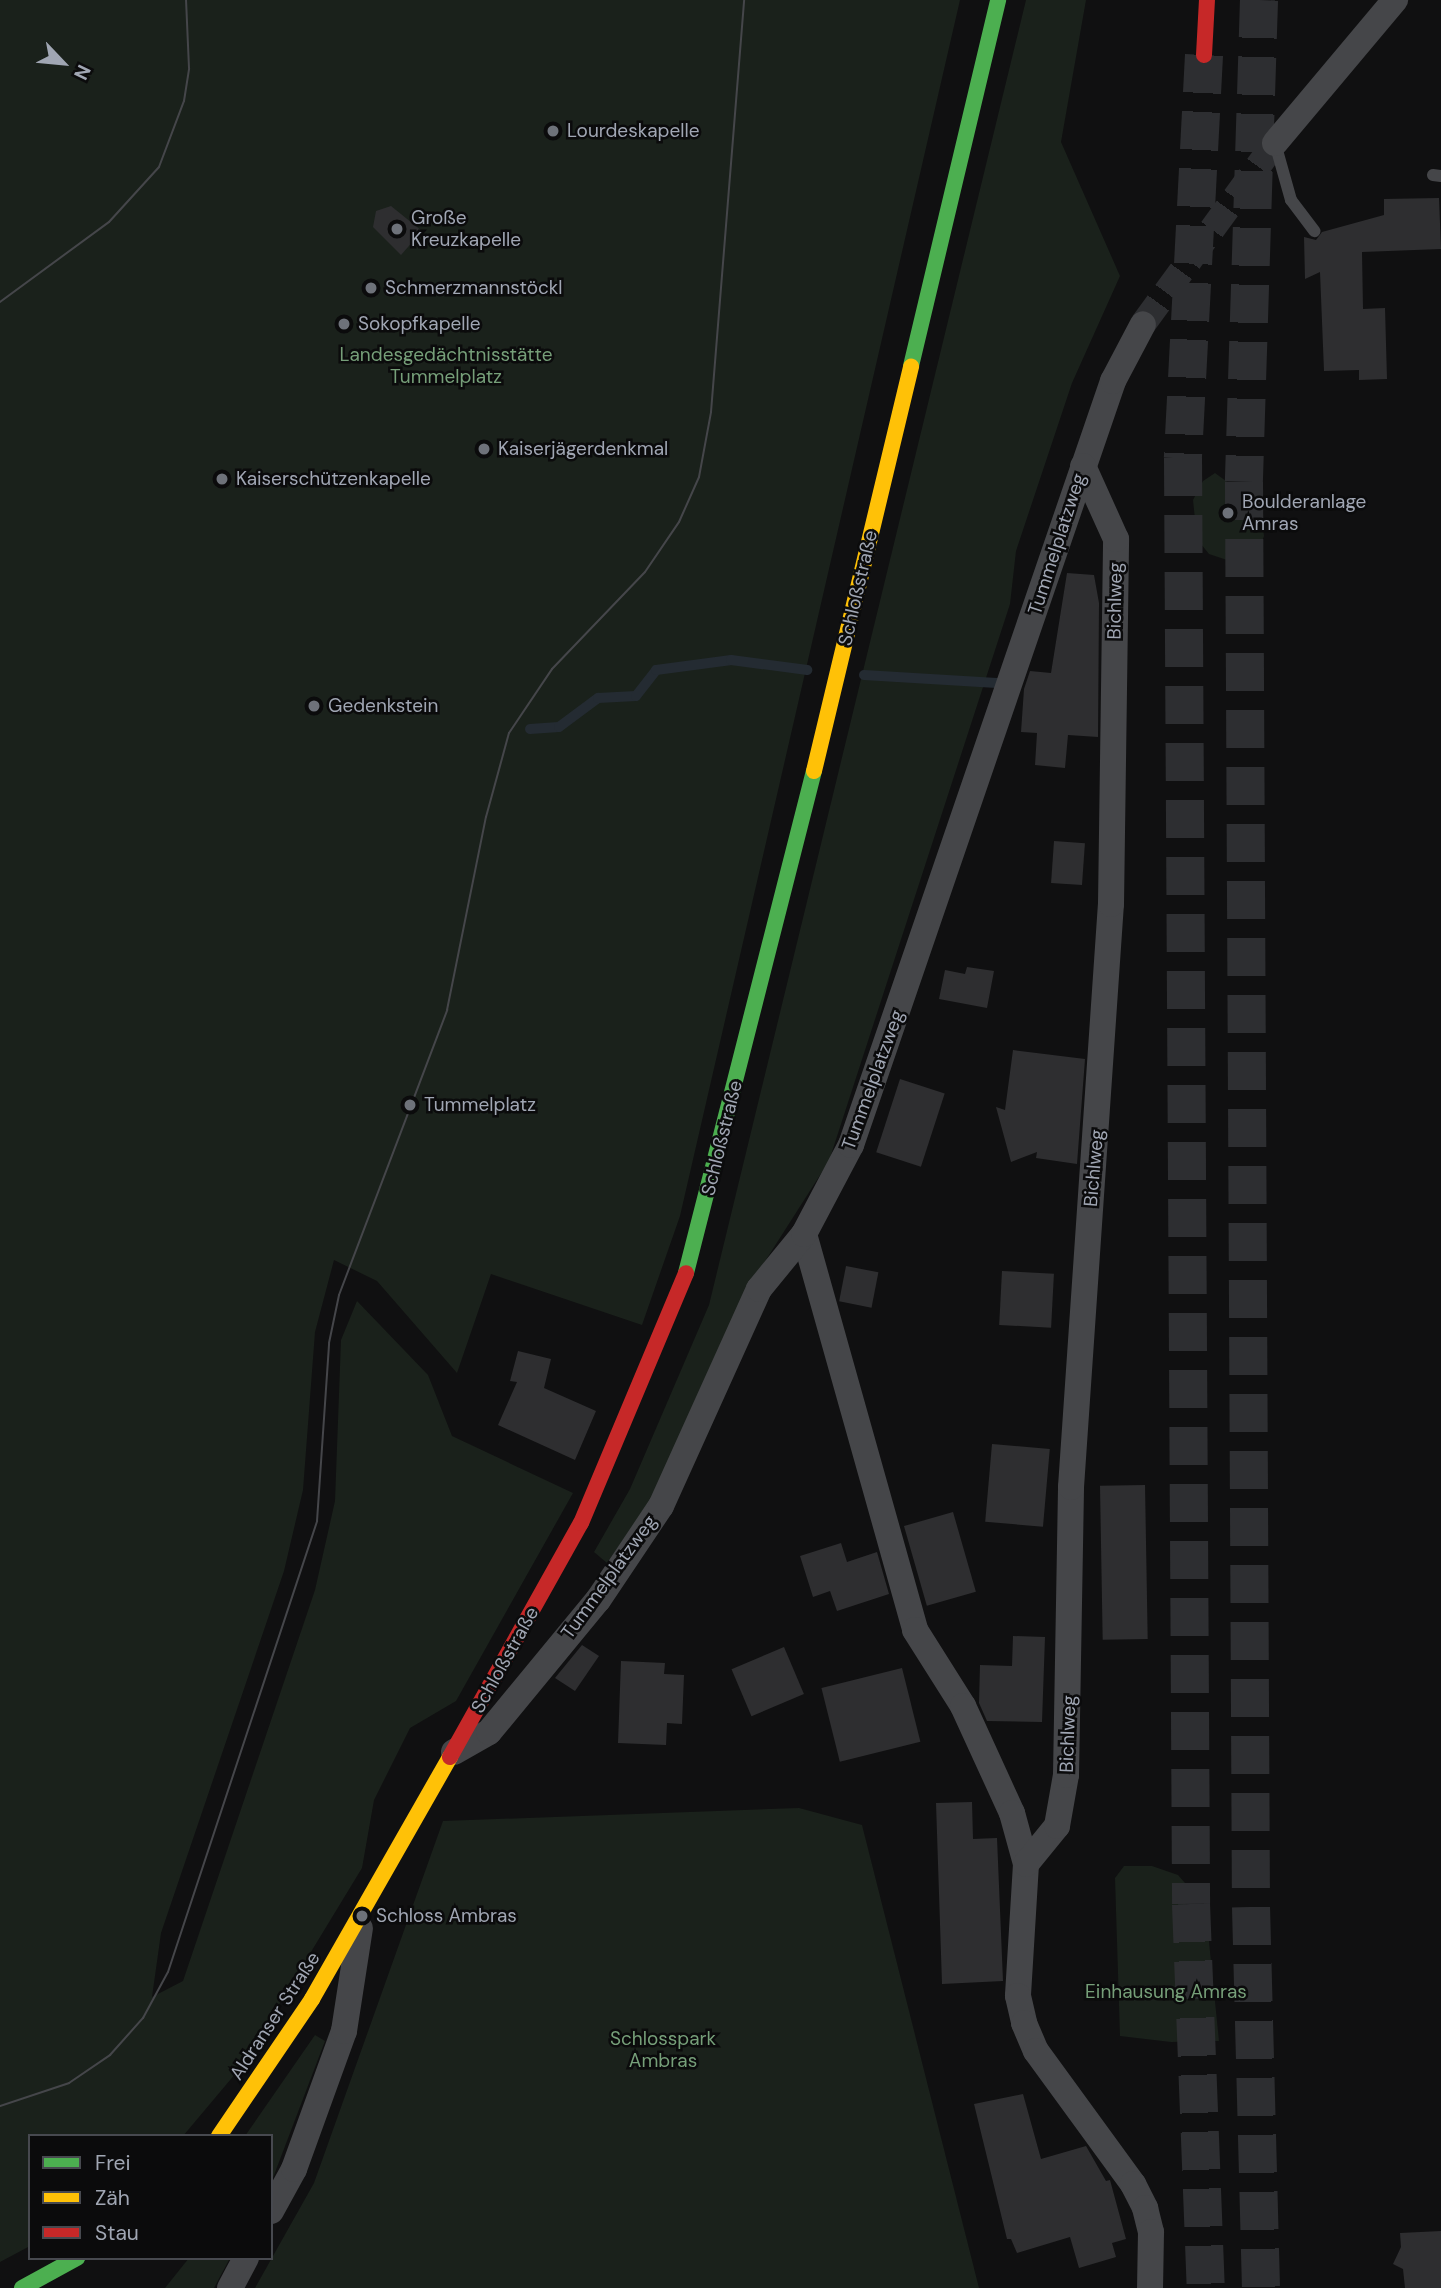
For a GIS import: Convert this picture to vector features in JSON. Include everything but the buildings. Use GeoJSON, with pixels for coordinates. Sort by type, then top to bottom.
{"type":"FeatureCollection","features":[{"type":"Feature","properties":{"kind":"main road","name":"Schloßstraße"},"geometry":{"type":"LineString","coordinates":[[362,1916],[581,1523],[679,1297],[849,629],[998,0]]}},
{"type":"Feature","properties":{"kind":"main road"},"geometry":{"type":"LineString","coordinates":[[1205,55],[1207,0]]}},
{"type":"Feature","properties":{"kind":"main road","name":"Aldranser Straße"},"geometry":{"type":"LineString","coordinates":[[220,2134],[305,2010],[362,1916]]}},
{"type":"Feature","properties":{"kind":"main road"},"geometry":{"type":"LineString","coordinates":[[22,2288],[73,2260]]}},
{"type":"Feature","properties":{"kind":"street"},"geometry":{"type":"LineString","coordinates":[[1275,142],[1395,0]]}},
{"type":"Feature","properties":{"kind":"street","name":"Tummelplatzweg"},"geometry":{"type":"LineString","coordinates":[[454,1752],[489,1732],[605,1590],[661,1506],[759,1289],[804,1234],[856,1132],[1113,381],[1143,324]]}},
{"type":"Feature","properties":{"kind":"street","name":"Bichlweg"},"geometry":{"type":"LineString","coordinates":[[1026,1864],[1057,1826],[1066,1775],[1071,1487],[1111,904],[1116,539],[1083,466]]}},
{"type":"Feature","properties":{"kind":"street"},"geometry":{"type":"LineString","coordinates":[[804,1234],[915,1630],[994,1766],[1026,1864],[1018,1996],[1024,2023],[1036,2051],[1133,2184],[1145,2208],[1151,2232],[1150,2288]]}},
{"type":"Feature","properties":{"kind":"street","name":"Schloßstraße"},"geometry":{"type":"LineString","coordinates":[[273,2207],[294,2169],[344,2031],[362,1916]]}},
{"type":"Feature","properties":{"kind":"street"},"geometry":{"type":"LineString","coordinates":[[230,2288],[245,2260]]}},
{"type":"Feature","properties":{"kind":"lane"},"geometry":{"type":"LineString","coordinates":[[1275,142],[1291,200],[1314,231]]}},
{"type":"Feature","properties":{"kind":"green space","name":"Landesgedächtnisstätte Tummelplatz"},"geometry":{"type":"Polygon","coordinates":[[[0,0],[960,0],[680,1216],[642,1325],[491,1274],[457,1373],[377,1281],[334,1260],[315,1332],[303,1490],[284,1571],[161,1933],[152,1997],[183,1981],[315,1590],[335,1501],[341,1340],[357,1301],[428,1375],[452,1436],[573,1493],[456,1701],[410,1728],[374,1800],[362,1868],[241,2067],[185,2134],[28,2134],[28,2247],[0,2262],[0,0]]]}},
{"type":"Feature","properties":{"kind":"green space"},"geometry":{"type":"Polygon","coordinates":[[[1026,0],[1086,0],[1061,142],[1120,276],[1072,383],[1016,551],[1010,604],[829,1161],[753,1280],[655,1494],[607,1563],[594,1552],[630,1489],[709,1305],[1026,0]]]}},
{"type":"Feature","properties":{"kind":"green space","name":"Boulderanlage Amras"},"geometry":{"type":"Polygon","coordinates":[[[1215,473],[1237,489],[1253,493],[1260,505],[1264,536],[1254,563],[1239,564],[1209,554],[1197,539],[1193,500],[1203,481],[1215,473]]]}},
{"type":"Feature","properties":{"kind":"green space","name":"Schlosspark Ambras"},"geometry":{"type":"Polygon","coordinates":[[[799,1808],[862,1825],[979,2288],[255,2288],[314,2183],[443,1821],[799,1808]]]}},
{"type":"Feature","properties":{"kind":"green space","name":"Einhausung Amras"},"geometry":{"type":"Polygon","coordinates":[[[1124,1866],[1152,1866],[1178,1875],[1185,1883],[1186,1917],[1208,1932],[1219,2041],[1171,2042],[1120,2036],[1115,1878],[1124,1866]]]}},
{"type":"Feature","properties":{"kind":"green space"},"geometry":{"type":"Polygon","coordinates":[[[315,2035],[325,2041],[273,2178],[273,2134],[246,2134],[315,2035]]]}},
{"type":"Feature","properties":{"kind":"green space"},"geometry":{"type":"Polygon","coordinates":[[[187,2260],[229,2260],[214,2288],[165,2288],[187,2260]]]}},
{"type":"Feature","properties":{"kind":"waterway"},"geometry":{"type":"LineString","coordinates":[[530,729],[559,727],[598,698],[636,696],[656,670],[731,660],[807,670]]}},
{"type":"Feature","properties":{"kind":"waterway"},"geometry":{"type":"LineString","coordinates":[[864,675],[997,683]]}},
{"type":"Feature","properties":{"kind":"tunnel"},"geometry":{"type":"LineString","coordinates":[[1259,0],[1244,482],[1251,1907],[1261,2288]]}},
{"type":"Feature","properties":{"kind":"tunnel"},"geometry":{"type":"LineString","coordinates":[[1204,55],[1183,458],[1191,1904],[1206,2288]]}},
{"type":"Feature","properties":{"kind":"tunnel"},"geometry":{"type":"LineString","coordinates":[[1143,324],[1275,143]]}},
{"type":"Feature","properties":{"kind":"tram line"},"geometry":{"type":"LineString","coordinates":[[0,302],[109,222],[159,167],[184,101],[189,68],[186,0]]}},
{"type":"Feature","properties":{"kind":"tram line"},"geometry":{"type":"LineString","coordinates":[[0,2106],[69,2083],[110,2055],[143,2018],[168,1972],[317,1521],[329,1343],[339,1295],[447,1010],[486,817],[509,733],[552,669],[645,572],[679,522],[699,477],[711,412],[744,0]]}},
{"type":"Feature","properties":{"kind":"traffic: fast"},"geometry":{"type":"LineString","coordinates":[[911,366],[998,0]]}},
{"type":"Feature","properties":{"kind":"traffic: fast"},"geometry":{"type":"LineString","coordinates":[[686,1273],[814,771]]}},
{"type":"Feature","properties":{"kind":"traffic: fast"},"geometry":{"type":"LineString","coordinates":[[22,2288],[73,2260]]}},
{"type":"Feature","properties":{"kind":"traffic: slow"},"geometry":{"type":"LineString","coordinates":[[814,771],[911,366]]}},
{"type":"Feature","properties":{"kind":"traffic: slow"},"geometry":{"type":"LineString","coordinates":[[220,2134],[312,1999],[450,1757]]}},
{"type":"Feature","properties":{"kind":"traffic: jam"},"geometry":{"type":"LineString","coordinates":[[1204,55],[1207,0]]}},
{"type":"Feature","properties":{"kind":"traffic: jam"},"geometry":{"type":"LineString","coordinates":[[450,1757],[581,1523],[686,1273]]}},
{"type":"Feature","properties":{"kind":"place","name":"Lourdeskapelle"},"geometry":{"type":"Point","coordinates":[553,131]}},
{"type":"Feature","properties":{"kind":"place","name":"Große Kreuzkapelle"},"geometry":{"type":"Point","coordinates":[397,229]}},
{"type":"Feature","properties":{"kind":"place","name":"Schmerzmannstöckl"},"geometry":{"type":"Point","coordinates":[371,288]}},
{"type":"Feature","properties":{"kind":"place","name":"Sokopfkapelle"},"geometry":{"type":"Point","coordinates":[344,324]}},
{"type":"Feature","properties":{"kind":"place","name":"Kaiserjägerdenkmal"},"geometry":{"type":"Point","coordinates":[484,449]}},
{"type":"Feature","properties":{"kind":"place","name":"Kaiserschützenkapelle"},"geometry":{"type":"Point","coordinates":[222,479]}},
{"type":"Feature","properties":{"kind":"place","name":"Boulderanlage Amras"},"geometry":{"type":"Point","coordinates":[1228,513]}},
{"type":"Feature","properties":{"kind":"place","name":"Gedenkstein"},"geometry":{"type":"Point","coordinates":[314,706]}},
{"type":"Feature","properties":{"kind":"place","name":"Tummelplatz"},"geometry":{"type":"Point","coordinates":[410,1105]}},
{"type":"Feature","properties":{"kind":"place","name":"Schloss Ambras"},"geometry":{"type":"Point","coordinates":[362,1916]}}]}
